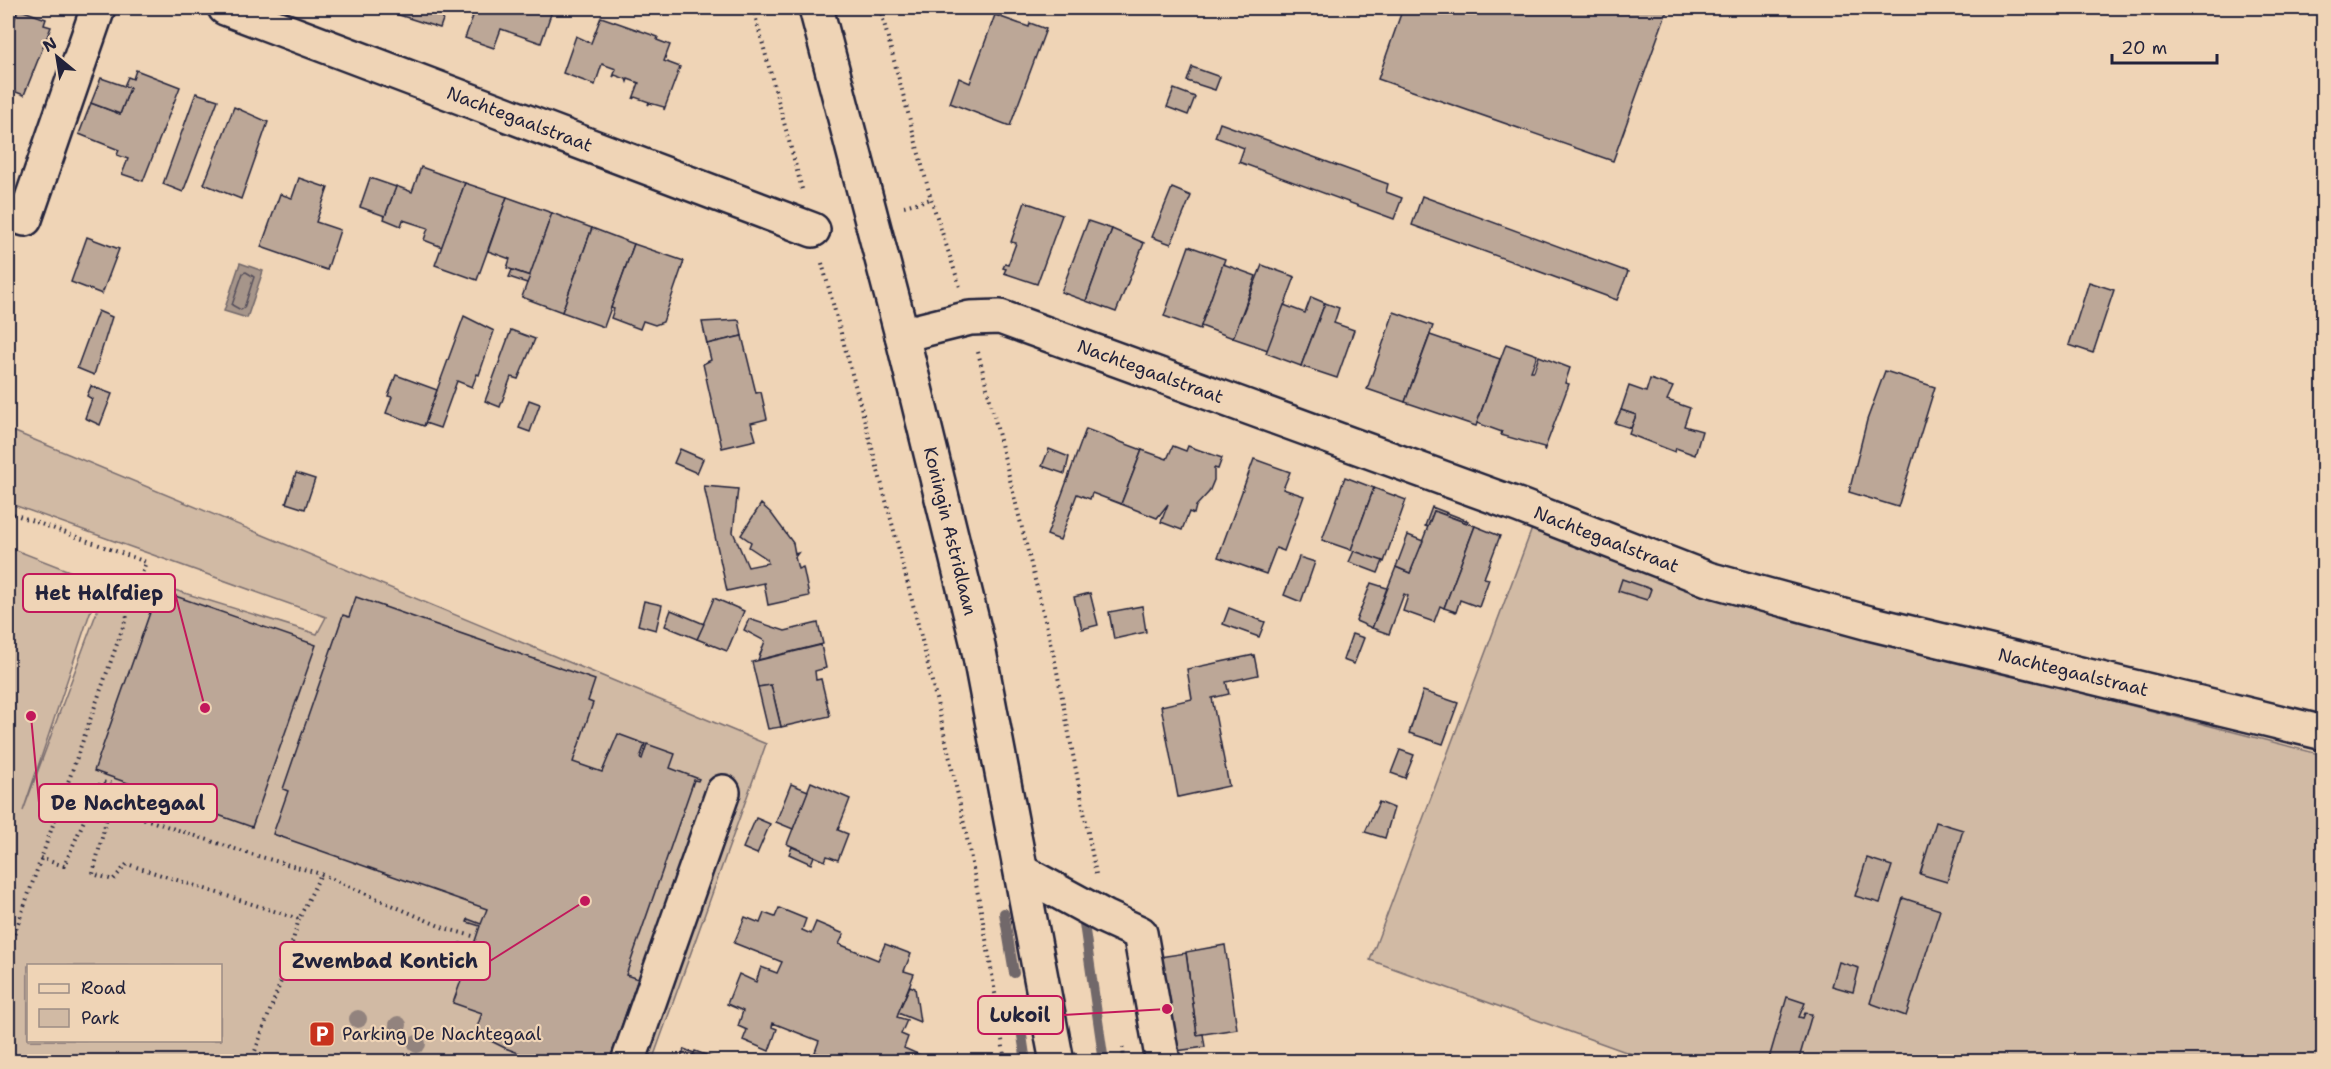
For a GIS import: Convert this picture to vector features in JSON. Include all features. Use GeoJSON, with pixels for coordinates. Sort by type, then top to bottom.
{"type":"FeatureCollection","features":[{"type":"Feature","properties":{"kind":"street"},"geometry":{"type":"LineString","coordinates":[[8,213],[25,219],[98,8]]}},
{"type":"Feature","properties":{"kind":"street","name":"Nachtegaalstraat"},"geometry":{"type":"LineString","coordinates":[[225,8],[813,230]]}},
{"type":"Feature","properties":{"kind":"street","name":"Koningin Astridlaan"},"geometry":{"type":"LineString","coordinates":[[816,8],[902,335],[977,640],[1057,1062]]}},
{"type":"Feature","properties":{"kind":"street","name":"Nachtegaalstraat"},"geometry":{"type":"LineString","coordinates":[[902,335],[970,318],[1000,317],[1520,506],[1708,579],[1858,620],[2324,733]]}},
{"type":"Feature","properties":{"kind":"street"},"geometry":{"type":"LineString","coordinates":[[628,1062],[723,792]]}},
{"type":"Feature","properties":{"kind":"street"},"geometry":{"type":"LineString","coordinates":[[1022,872],[1105,917],[1140,933],[1163,1062]]}},
{"type":"Feature","properties":{"kind":"path"},"geometry":{"type":"LineString","coordinates":[[753,8],[938,704],[970,848],[1005,1062]]}},
{"type":"Feature","properties":{"kind":"path"},"geometry":{"type":"LineString","coordinates":[[880,8],[931,199],[970,318],[1054,656],[1105,917]]}},
{"type":"Feature","properties":{"kind":"path"},"geometry":{"type":"LineString","coordinates":[[8,512],[146,562],[8,952]]}},
{"type":"Feature","properties":{"kind":"path"},"geometry":{"type":"LineString","coordinates":[[40,858],[64,866],[101,782],[115,784],[93,874],[113,880],[127,864],[299,919]]}},
{"type":"Feature","properties":{"kind":"path"},"geometry":{"type":"LineString","coordinates":[[64,792],[244,852],[321,874],[444,928],[476,937]]}},
{"type":"Feature","properties":{"kind":"path"},"geometry":{"type":"LineString","coordinates":[[251,1062],[281,981],[299,919],[321,874]]}},
{"type":"Feature","properties":{"kind":"path"},"geometry":{"type":"LineString","coordinates":[[1121,1039],[1124,1062]]}},
{"type":"Feature","properties":{"kind":"green space"},"geometry":{"type":"Polygon","coordinates":[[[8,429],[766,744],[652,1061],[8,1061],[8,547],[100,583],[23,811],[106,587],[155,584],[317,634],[326,617],[8,503],[8,429]]]}},
{"type":"Feature","properties":{"kind":"green space"},"geometry":{"type":"Polygon","coordinates":[[[1533,526],[1768,612],[2323,755],[2323,1061],[1651,1061],[1370,960],[1533,526]]]}},
{"type":"Feature","properties":{"kind":"water"},"geometry":{"type":"Polygon","coordinates":[[[240,263],[263,271],[247,318],[224,311],[240,263]]]}},
{"type":"Feature","properties":{"kind":"building"},"geometry":{"type":"Polygon","coordinates":[[[8,8],[18,9],[8,39],[8,8]]]}},
{"type":"Feature","properties":{"kind":"building"},"geometry":{"type":"Polygon","coordinates":[[[377,8],[447,8],[440,28],[377,8]]]}},
{"type":"Feature","properties":{"kind":"building"},"geometry":{"type":"Polygon","coordinates":[[[476,8],[553,8],[541,43],[501,29],[494,48],[465,38],[476,8]]]}},
{"type":"Feature","properties":{"kind":"building"},"geometry":{"type":"Polygon","coordinates":[[[1403,8],[1668,8],[1613,161],[1378,79],[1403,8]]]}},
{"type":"Feature","properties":{"kind":"building"},"geometry":{"type":"Polygon","coordinates":[[[18,9],[46,19],[44,25],[51,27],[24,95],[8,89],[8,39],[18,9]]]}},
{"type":"Feature","properties":{"kind":"building"},"geometry":{"type":"Polygon","coordinates":[[[995,15],[1029,27],[1030,23],[1046,29],[1010,126],[950,103],[959,78],[970,83],[995,15]]]}},
{"type":"Feature","properties":{"kind":"building"},"geometry":{"type":"Polygon","coordinates":[[[601,17],[658,37],[657,40],[670,45],[664,61],[680,67],[664,110],[664,107],[650,103],[648,105],[649,102],[635,97],[633,99],[639,83],[628,79],[627,82],[626,79],[615,75],[613,77],[616,69],[602,64],[595,85],[563,73],[576,36],[591,43],[601,17]]]}},
{"type":"Feature","properties":{"kind":"building"},"geometry":{"type":"Polygon","coordinates":[[[1192,67],[1220,77],[1215,90],[1187,81],[1192,67]]]}},
{"type":"Feature","properties":{"kind":"building"},"geometry":{"type":"Polygon","coordinates":[[[136,70],[180,87],[143,181],[122,174],[128,159],[117,155],[119,150],[79,134],[91,103],[120,114],[130,88],[124,86],[128,77],[133,79],[136,70]]]}},
{"type":"Feature","properties":{"kind":"building"},"geometry":{"type":"Polygon","coordinates":[[[101,78],[130,88],[120,114],[91,103],[101,78]]]}},
{"type":"Feature","properties":{"kind":"building"},"geometry":{"type":"Polygon","coordinates":[[[1174,89],[1195,97],[1188,115],[1167,107],[1174,89]]]}},
{"type":"Feature","properties":{"kind":"building"},"geometry":{"type":"Polygon","coordinates":[[[196,93],[218,100],[183,192],[163,184],[196,93]]]}},
{"type":"Feature","properties":{"kind":"building"},"geometry":{"type":"Polygon","coordinates":[[[234,107],[268,122],[241,199],[204,184],[234,107]]]}},
{"type":"Feature","properties":{"kind":"building"},"geometry":{"type":"Polygon","coordinates":[[[1220,123],[1388,184],[1386,192],[1402,198],[1394,219],[1239,162],[1244,148],[1215,137],[1220,123]]]}},
{"type":"Feature","properties":{"kind":"building"},"geometry":{"type":"Polygon","coordinates":[[[421,167],[465,183],[442,247],[424,240],[428,228],[403,220],[401,226],[384,219],[396,186],[412,192],[421,167]]]}},
{"type":"Feature","properties":{"kind":"building"},"geometry":{"type":"Polygon","coordinates":[[[299,178],[328,188],[316,222],[340,230],[327,270],[261,247],[280,194],[292,198],[299,178]]]}},
{"type":"Feature","properties":{"kind":"building"},"geometry":{"type":"Polygon","coordinates":[[[370,178],[396,187],[385,216],[360,207],[370,178]]]}},
{"type":"Feature","properties":{"kind":"building"},"geometry":{"type":"Polygon","coordinates":[[[465,183],[507,197],[477,280],[435,265],[465,183]]]}},
{"type":"Feature","properties":{"kind":"building"},"geometry":{"type":"Polygon","coordinates":[[[1172,188],[1191,196],[1171,244],[1152,237],[1172,188]]]}},
{"type":"Feature","properties":{"kind":"building"},"geometry":{"type":"Polygon","coordinates":[[[1422,196],[1628,272],[1617,300],[1412,225],[1422,196]]]}},
{"type":"Feature","properties":{"kind":"building"},"geometry":{"type":"Polygon","coordinates":[[[507,197],[552,213],[530,276],[507,268],[510,259],[488,251],[507,197]]]}},
{"type":"Feature","properties":{"kind":"building"},"geometry":{"type":"Polygon","coordinates":[[[1025,202],[1062,215],[1037,284],[1004,273],[1006,269],[1003,268],[1005,264],[1008,265],[1016,243],[1011,242],[1025,202]]]}},
{"type":"Feature","properties":{"kind":"building"},"geometry":{"type":"Polygon","coordinates":[[[552,213],[592,228],[562,312],[522,297],[552,213]]]}},
{"type":"Feature","properties":{"kind":"building"},"geometry":{"type":"Polygon","coordinates":[[[1088,221],[1112,229],[1086,301],[1061,292],[1088,221]]]}},
{"type":"Feature","properties":{"kind":"building"},"geometry":{"type":"Polygon","coordinates":[[[592,228],[634,244],[604,327],[562,312],[592,228]]]}},
{"type":"Feature","properties":{"kind":"building"},"geometry":{"type":"Polygon","coordinates":[[[1112,229],[1144,243],[1116,312],[1086,301],[1112,229]]]}},
{"type":"Feature","properties":{"kind":"building"},"geometry":{"type":"Polygon","coordinates":[[[87,237],[119,249],[102,294],[71,282],[87,237]]]}},
{"type":"Feature","properties":{"kind":"building"},"geometry":{"type":"Polygon","coordinates":[[[634,244],[684,261],[663,322],[655,325],[643,321],[640,329],[611,318],[614,309],[611,308],[634,244]]]}},
{"type":"Feature","properties":{"kind":"building"},"geometry":{"type":"Polygon","coordinates":[[[1189,246],[1225,259],[1200,329],[1164,316],[1189,246]]]}},
{"type":"Feature","properties":{"kind":"building"},"geometry":{"type":"Polygon","coordinates":[[[1223,264],[1256,276],[1233,338],[1201,326],[1223,264]]]}},
{"type":"Feature","properties":{"kind":"building"},"geometry":{"type":"Polygon","coordinates":[[[1262,265],[1295,277],[1268,350],[1233,338],[1262,265]]]}},
{"type":"Feature","properties":{"kind":"building"},"geometry":{"type":"Polygon","coordinates":[[[512,270],[530,276],[527,283],[509,277],[512,270]]]}},
{"type":"Feature","properties":{"kind":"building"},"geometry":{"type":"Polygon","coordinates":[[[2089,282],[2114,290],[2093,353],[2069,345],[2089,282]]]}},
{"type":"Feature","properties":{"kind":"building"},"geometry":{"type":"Polygon","coordinates":[[[1311,297],[1325,303],[1301,366],[1266,353],[1284,305],[1305,313],[1311,297]]]}},
{"type":"Feature","properties":{"kind":"building"},"geometry":{"type":"Polygon","coordinates":[[[1325,303],[1339,308],[1334,323],[1354,330],[1337,378],[1301,366],[1325,303]]]}},
{"type":"Feature","properties":{"kind":"building"},"geometry":{"type":"Polygon","coordinates":[[[98,311],[112,317],[94,375],[77,368],[98,311]]]}},
{"type":"Feature","properties":{"kind":"building"},"geometry":{"type":"Polygon","coordinates":[[[1394,312],[1433,326],[1405,402],[1367,389],[1394,312]]]}},
{"type":"Feature","properties":{"kind":"building"},"geometry":{"type":"Polygon","coordinates":[[[464,316],[494,331],[479,375],[477,374],[472,387],[457,381],[440,428],[425,423],[464,316]]]}},
{"type":"Feature","properties":{"kind":"building"},"geometry":{"type":"Polygon","coordinates":[[[739,320],[742,336],[707,344],[702,322],[739,320]]]}},
{"type":"Feature","properties":{"kind":"building"},"geometry":{"type":"Polygon","coordinates":[[[511,330],[535,339],[518,379],[511,377],[500,407],[485,401],[511,330]]]}},
{"type":"Feature","properties":{"kind":"building"},"geometry":{"type":"Polygon","coordinates":[[[1430,335],[1500,359],[1476,426],[1405,402],[1430,335]]]}},
{"type":"Feature","properties":{"kind":"building"},"geometry":{"type":"Polygon","coordinates":[[[742,336],[756,393],[761,392],[767,419],[751,423],[756,440],[722,448],[703,364],[711,360],[707,344],[742,336]]]}},
{"type":"Feature","properties":{"kind":"building"},"geometry":{"type":"Polygon","coordinates":[[[1506,344],[1537,355],[1531,371],[1534,371],[1539,356],[1570,368],[1565,383],[1569,384],[1544,451],[1544,447],[1501,435],[1502,432],[1477,423],[1506,344]]]}},
{"type":"Feature","properties":{"kind":"building"},"geometry":{"type":"Polygon","coordinates":[[[1885,371],[1935,387],[1898,507],[1849,492],[1867,420],[1885,371]]]}},
{"type":"Feature","properties":{"kind":"building"},"geometry":{"type":"Polygon","coordinates":[[[396,375],[437,390],[424,426],[386,413],[392,397],[388,396],[396,375]]]}},
{"type":"Feature","properties":{"kind":"building"},"geometry":{"type":"Polygon","coordinates":[[[1650,379],[1673,387],[1667,400],[1690,408],[1684,426],[1702,431],[1695,455],[1676,448],[1675,452],[1629,434],[1636,415],[1621,410],[1629,386],[1646,392],[1650,379]]]}},
{"type":"Feature","properties":{"kind":"building"},"geometry":{"type":"Polygon","coordinates":[[[91,386],[112,394],[100,425],[85,418],[92,399],[87,396],[91,386]]]}},
{"type":"Feature","properties":{"kind":"building"},"geometry":{"type":"Polygon","coordinates":[[[529,400],[540,404],[530,432],[519,428],[529,400]]]}},
{"type":"Feature","properties":{"kind":"building"},"geometry":{"type":"Polygon","coordinates":[[[1621,410],[1636,415],[1631,428],[1615,423],[1621,410]]]}},
{"type":"Feature","properties":{"kind":"building"},"geometry":{"type":"Polygon","coordinates":[[[1086,429],[1142,450],[1121,504],[1092,493],[1090,499],[1077,494],[1060,540],[1047,535],[1086,429]]]}},
{"type":"Feature","properties":{"kind":"building"},"geometry":{"type":"Polygon","coordinates":[[[1173,446],[1186,451],[1188,446],[1222,458],[1218,469],[1214,468],[1214,480],[1209,492],[1196,506],[1194,514],[1189,512],[1182,530],[1161,522],[1168,504],[1157,518],[1121,504],[1142,450],[1167,459],[1173,446]]]}},
{"type":"Feature","properties":{"kind":"building"},"geometry":{"type":"Polygon","coordinates":[[[680,449],[703,459],[697,473],[674,463],[680,449]]]}},
{"type":"Feature","properties":{"kind":"building"},"geometry":{"type":"Polygon","coordinates":[[[1049,449],[1069,457],[1065,474],[1042,466],[1049,449]]]}},
{"type":"Feature","properties":{"kind":"building"},"geometry":{"type":"Polygon","coordinates":[[[1254,459],[1290,472],[1283,489],[1304,496],[1284,551],[1276,548],[1266,574],[1218,557],[1254,459]]]}},
{"type":"Feature","properties":{"kind":"building"},"geometry":{"type":"Polygon","coordinates":[[[296,473],[315,479],[305,509],[286,503],[296,473]]]}},
{"type":"Feature","properties":{"kind":"building"},"geometry":{"type":"Polygon","coordinates":[[[1345,477],[1374,488],[1351,550],[1322,540],[1345,477]]]}},
{"type":"Feature","properties":{"kind":"building"},"geometry":{"type":"Polygon","coordinates":[[[704,486],[738,489],[733,532],[748,567],[768,563],[767,559],[749,547],[751,542],[741,535],[761,504],[771,513],[793,543],[795,554],[798,553],[795,557],[798,569],[803,567],[809,596],[768,605],[764,583],[727,591],[704,486]]]}},
{"type":"Feature","properties":{"kind":"building"},"geometry":{"type":"Polygon","coordinates":[[[1374,488],[1406,500],[1384,562],[1351,550],[1374,488]]]}},
{"type":"Feature","properties":{"kind":"building"},"geometry":{"type":"Polygon","coordinates":[[[1432,507],[1468,521],[1467,523],[1434,511],[1428,527],[1425,526],[1432,507]]]}},
{"type":"Feature","properties":{"kind":"building"},"geometry":{"type":"Polygon","coordinates":[[[1434,511],[1475,526],[1444,608],[1440,606],[1434,622],[1403,611],[1408,596],[1404,594],[1389,634],[1372,628],[1396,567],[1410,573],[1434,511]]]}},
{"type":"Feature","properties":{"kind":"building"},"geometry":{"type":"Polygon","coordinates":[[[1475,526],[1500,536],[1484,578],[1489,579],[1479,607],[1460,600],[1456,612],[1444,608],[1475,526]]]}},
{"type":"Feature","properties":{"kind":"building"},"geometry":{"type":"Polygon","coordinates":[[[1408,535],[1423,541],[1410,573],[1396,567],[1408,535]]]}},
{"type":"Feature","properties":{"kind":"building"},"geometry":{"type":"Polygon","coordinates":[[[1354,551],[1383,561],[1378,573],[1349,562],[1354,551]]]}},
{"type":"Feature","properties":{"kind":"building"},"geometry":{"type":"Polygon","coordinates":[[[1299,557],[1315,562],[1301,602],[1284,595],[1299,557]]]}},
{"type":"Feature","properties":{"kind":"building"},"geometry":{"type":"Polygon","coordinates":[[[1622,579],[1651,589],[1647,600],[1618,591],[1622,579]]]}},
{"type":"Feature","properties":{"kind":"building"},"geometry":{"type":"Polygon","coordinates":[[[1371,583],[1387,588],[1372,628],[1356,621],[1371,583]]]}},
{"type":"Feature","properties":{"kind":"building"},"geometry":{"type":"Polygon","coordinates":[[[158,590],[316,645],[252,827],[94,771],[158,590]]]}},
{"type":"Feature","properties":{"kind":"building"},"geometry":{"type":"Polygon","coordinates":[[[1090,593],[1098,625],[1082,629],[1074,597],[1090,593]]]}},
{"type":"Feature","properties":{"kind":"building"},"geometry":{"type":"Polygon","coordinates":[[[356,597],[595,680],[588,701],[593,703],[573,762],[602,772],[618,734],[645,744],[640,758],[642,759],[647,744],[675,754],[670,768],[699,779],[694,780],[626,975],[638,979],[609,1062],[543,1062],[505,1048],[475,1033],[482,1013],[453,1003],[472,950],[459,945],[460,943],[473,947],[480,926],[467,922],[468,919],[481,924],[487,909],[273,834],[288,791],[283,789],[343,615],[349,617],[356,597]]]}},
{"type":"Feature","properties":{"kind":"building"},"geometry":{"type":"Polygon","coordinates":[[[714,598],[744,611],[727,651],[697,639],[714,598]]]}},
{"type":"Feature","properties":{"kind":"building"},"geometry":{"type":"Polygon","coordinates":[[[644,601],[662,605],[656,630],[638,625],[644,601]]]}},
{"type":"Feature","properties":{"kind":"building"},"geometry":{"type":"Polygon","coordinates":[[[1142,606],[1146,632],[1114,639],[1109,612],[1142,606]]]}},
{"type":"Feature","properties":{"kind":"building"},"geometry":{"type":"Polygon","coordinates":[[[1229,608],[1265,622],[1259,637],[1223,624],[1229,608]]]}},
{"type":"Feature","properties":{"kind":"building"},"geometry":{"type":"Polygon","coordinates":[[[671,610],[704,624],[697,639],[665,626],[671,610]]]}},
{"type":"Feature","properties":{"kind":"building"},"geometry":{"type":"Polygon","coordinates":[[[749,619],[785,631],[818,623],[823,644],[758,660],[765,641],[744,630],[749,619]]]}},
{"type":"Feature","properties":{"kind":"building"},"geometry":{"type":"Polygon","coordinates":[[[1352,634],[1364,638],[1354,664],[1343,660],[1352,634]]]}},
{"type":"Feature","properties":{"kind":"building"},"geometry":{"type":"Polygon","coordinates":[[[821,645],[826,668],[815,671],[816,680],[821,679],[830,716],[781,727],[771,685],[758,687],[752,662],[821,645]]]}},
{"type":"Feature","properties":{"kind":"building"},"geometry":{"type":"Polygon","coordinates":[[[1254,655],[1258,675],[1226,682],[1229,694],[1212,698],[1229,786],[1178,797],[1161,706],[1192,699],[1187,669],[1254,655]]]}},
{"type":"Feature","properties":{"kind":"building"},"geometry":{"type":"Polygon","coordinates":[[[771,685],[781,727],[768,729],[758,687],[771,685]]]}},
{"type":"Feature","properties":{"kind":"building"},"geometry":{"type":"Polygon","coordinates":[[[1423,691],[1458,703],[1443,744],[1409,733],[1423,691]]]}},
{"type":"Feature","properties":{"kind":"building"},"geometry":{"type":"Polygon","coordinates":[[[1400,750],[1414,755],[1405,778],[1391,773],[1400,750]]]}},
{"type":"Feature","properties":{"kind":"building"},"geometry":{"type":"Polygon","coordinates":[[[811,782],[850,799],[838,830],[848,834],[838,860],[827,856],[825,861],[787,844],[811,782]]]}},
{"type":"Feature","properties":{"kind":"building"},"geometry":{"type":"Polygon","coordinates":[[[791,784],[808,791],[793,829],[776,822],[791,784]]]}},
{"type":"Feature","properties":{"kind":"building"},"geometry":{"type":"Polygon","coordinates":[[[1379,802],[1394,808],[1385,838],[1365,832],[1379,802]]]}},
{"type":"Feature","properties":{"kind":"building"},"geometry":{"type":"Polygon","coordinates":[[[756,818],[770,824],[757,854],[743,848],[756,818]]]}},
{"type":"Feature","properties":{"kind":"building"},"geometry":{"type":"Polygon","coordinates":[[[1936,822],[1963,830],[1947,882],[1920,874],[1936,822]]]}},
{"type":"Feature","properties":{"kind":"building"},"geometry":{"type":"Polygon","coordinates":[[[792,847],[814,856],[811,864],[789,854],[792,847]]]}},
{"type":"Feature","properties":{"kind":"building"},"geometry":{"type":"Polygon","coordinates":[[[1867,858],[1892,866],[1880,903],[1855,896],[1867,858]]]}},
{"type":"Feature","properties":{"kind":"building"},"geometry":{"type":"Polygon","coordinates":[[[1903,898],[1940,910],[1906,1016],[1870,1003],[1903,898]]]}},
{"type":"Feature","properties":{"kind":"building"},"geometry":{"type":"Polygon","coordinates":[[[779,908],[806,919],[802,930],[811,934],[816,922],[844,934],[839,944],[878,960],[885,944],[911,954],[904,971],[914,974],[897,1017],[907,1020],[901,1034],[908,1037],[904,1048],[927,1058],[925,1062],[855,1062],[856,1058],[846,1054],[843,1062],[839,1062],[815,1052],[819,1041],[773,1023],[772,1027],[777,1029],[769,1051],[743,1040],[747,1030],[738,1026],[743,1011],[727,1004],[739,974],[756,982],[761,967],[777,973],[782,962],[734,943],[745,917],[760,923],[764,913],[775,917],[779,908]]]}},
{"type":"Feature","properties":{"kind":"building"},"geometry":{"type":"Polygon","coordinates":[[[1225,945],[1237,1029],[1197,1035],[1186,952],[1225,945]]]}},
{"type":"Feature","properties":{"kind":"building"},"geometry":{"type":"Polygon","coordinates":[[[1186,953],[1197,1035],[1203,1034],[1205,1047],[1147,1055],[1133,961],[1186,953]]]}},
{"type":"Feature","properties":{"kind":"building"},"geometry":{"type":"Polygon","coordinates":[[[1839,962],[1859,968],[1853,992],[1832,986],[1839,962]]]}},
{"type":"Feature","properties":{"kind":"building"},"geometry":{"type":"Polygon","coordinates":[[[910,986],[915,988],[920,1022],[898,1013],[910,986]]]}},
{"type":"Feature","properties":{"kind":"building"},"geometry":{"type":"Polygon","coordinates":[[[1787,997],[1805,1003],[1799,1017],[1803,1018],[1805,1013],[1812,1014],[1798,1062],[1768,1062],[1787,997]]]}},
{"type":"Feature","properties":{"kind":"building"},"geometry":{"type":"Polygon","coordinates":[[[684,1049],[694,1053],[691,1062],[680,1062],[684,1049]]]}},
{"type":"Feature","properties":{"kind":"building"},"geometry":{"type":"Polygon","coordinates":[[[695,1051],[724,1062],[691,1062],[695,1051]]]}},
{"type":"Feature","properties":{"kind":"waterway"},"geometry":{"type":"LineString","coordinates":[[1082,910],[1104,1062]]}},
{"type":"Feature","properties":{"kind":"waterway"},"geometry":{"type":"LineString","coordinates":[[1004,913],[1014,973]]}},
{"type":"Feature","properties":{"kind":"waterway"},"geometry":{"type":"LineString","coordinates":[[1018,1009],[1026,1062]]}},
{"type":"Feature","properties":{"kind":"place","name":"Het Halfdiep"},"geometry":{"type":"Point","coordinates":[205,708]}},
{"type":"Feature","properties":{"kind":"place","name":"De Nachtegaal"},"geometry":{"type":"Point","coordinates":[31,716]}},
{"type":"Feature","properties":{"kind":"place","name":"Zwembad Kontich"},"geometry":{"type":"Point","coordinates":[585,901]}},
{"type":"Feature","properties":{"kind":"place","name":"Lukoil"},"geometry":{"type":"Point","coordinates":[1167,1009]}},
{"type":"Feature","properties":{"kind":"place","name":"Parking De Nachtegaal"},"geometry":{"type":"Point","coordinates":[322,1034]}}]}
